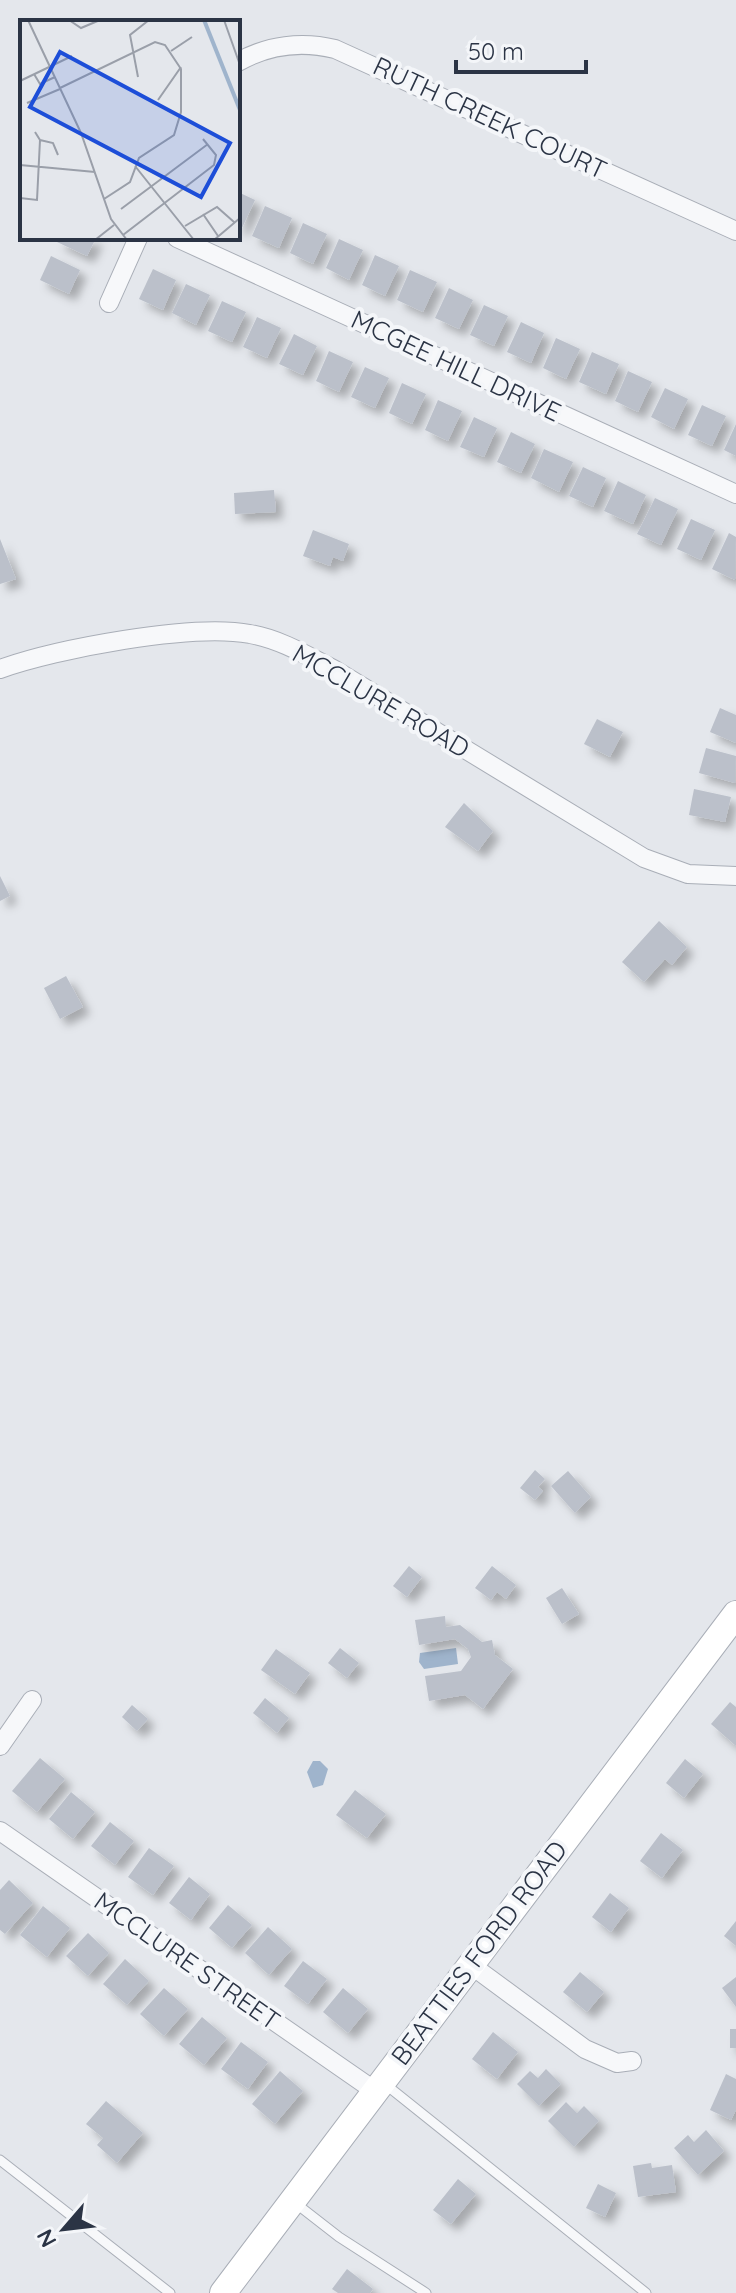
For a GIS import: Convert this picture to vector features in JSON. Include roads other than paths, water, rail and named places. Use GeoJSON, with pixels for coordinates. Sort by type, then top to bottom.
{"type":"FeatureCollection","features":[{"type":"Feature","properties":{"kind":"main road","name":"BEATTIES FORD ROAD"},"geometry":{"type":"LineString","coordinates":[[223,2293],[736,1614]]}},
{"type":"Feature","properties":{"kind":"street","name":"RUTH CREEK COURT"},"geometry":{"type":"LineString","coordinates":[[240,61],[262,50],[286,45],[335,49],[736,231]]}},
{"type":"Feature","properties":{"kind":"street"},"geometry":{"type":"LineString","coordinates":[[109,303],[137,240]]}},
{"type":"Feature","properties":{"kind":"street","name":"MCGEE HILL DRIVE"},"geometry":{"type":"LineString","coordinates":[[181,240],[736,494]]}},
{"type":"Feature","properties":{"kind":"street","name":"MCCLURE ROAD"},"geometry":{"type":"LineString","coordinates":[[0,669],[108,644],[228,631],[259,636],[335,670],[644,858],[688,874],[736,876]]}},
{"type":"Feature","properties":{"kind":"street"},"geometry":{"type":"LineString","coordinates":[[0,1746],[32,1700]]}},
{"type":"Feature","properties":{"kind":"street","name":"MCCLURE STREET"},"geometry":{"type":"LineString","coordinates":[[0,1831],[379,2087]]}},
{"type":"Feature","properties":{"kind":"street"},"geometry":{"type":"LineString","coordinates":[[471,1965],[592,2053],[617,2063],[632,2061]]}},
{"type":"Feature","properties":{"kind":"lane"},"geometry":{"type":"LineString","coordinates":[[379,2087],[646,2293]]}},
{"type":"Feature","properties":{"kind":"lane"},"geometry":{"type":"LineString","coordinates":[[0,2160],[170,2293]]}},
{"type":"Feature","properties":{"kind":"lane"},"geometry":{"type":"LineString","coordinates":[[293,2201],[339,2237],[426,2293]]}},
{"type":"Feature","properties":{"kind":"water"},"geometry":{"type":"Polygon","coordinates":[[[456,1648],[458,1664],[424,1669],[419,1662],[420,1653],[456,1648]]]}},
{"type":"Feature","properties":{"kind":"water"},"geometry":{"type":"Polygon","coordinates":[[[313,1761],[320,1761],[328,1769],[323,1785],[313,1788],[307,1772],[313,1761]]]}}]}
